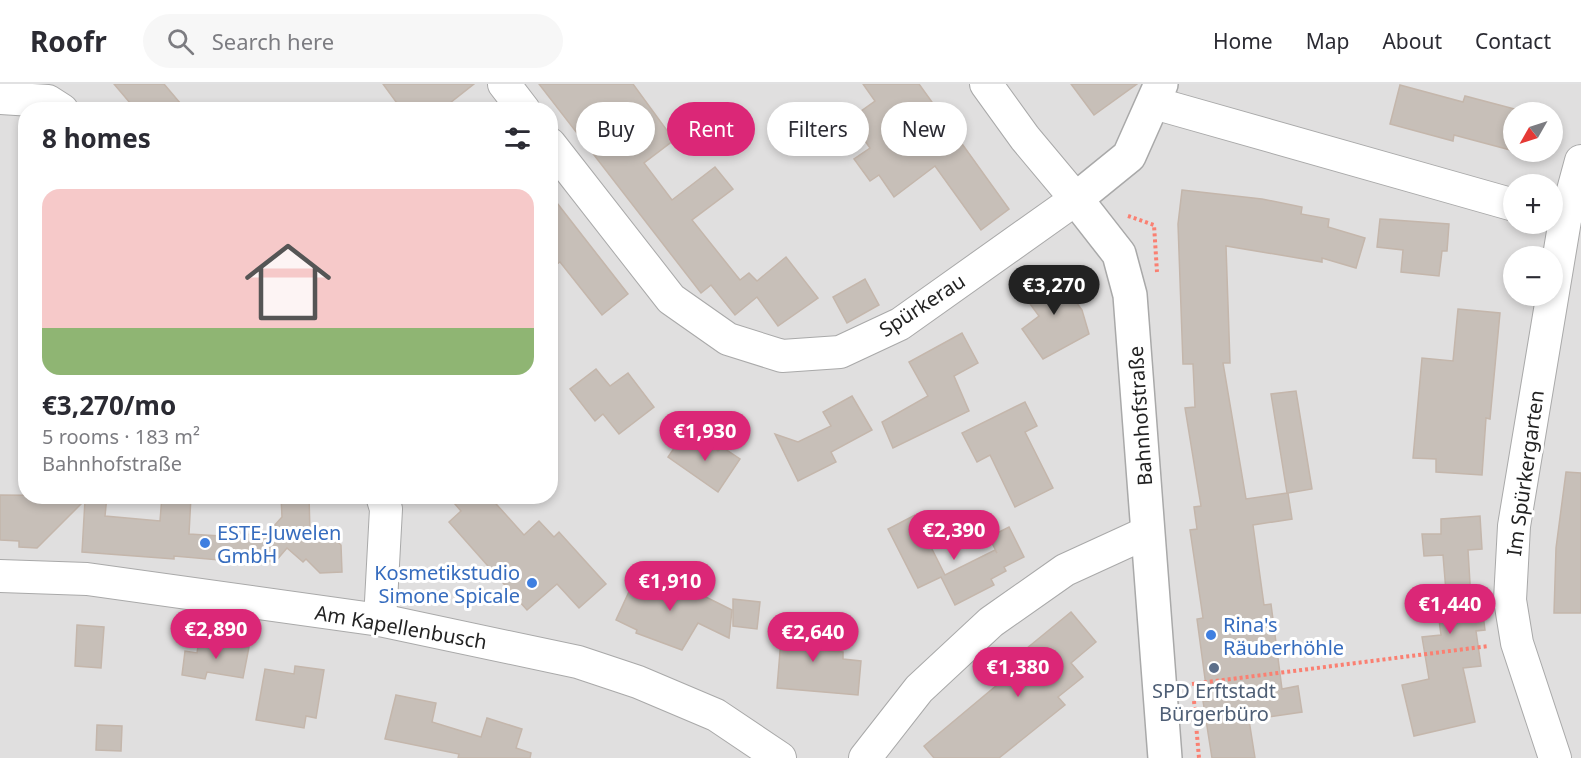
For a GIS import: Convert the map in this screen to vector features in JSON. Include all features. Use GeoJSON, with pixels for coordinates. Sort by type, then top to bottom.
{"type":"FeatureCollection","features":[{"type":"Feature","properties":{"kind":"street"},"geometry":{"type":"LineString","coordinates":[[504,84],[518,102]]}},
{"type":"Feature","properties":{"kind":"street","name":"Bahnhofstraße"},"geometry":{"type":"LineString","coordinates":[[986,84],[1025,138],[1119,254],[1130,295],[1165,758]]}},
{"type":"Feature","properties":{"kind":"street"},"geometry":{"type":"LineString","coordinates":[[1076,199],[1128,156],[1158,93],[1503,202]]}},
{"type":"Feature","properties":{"kind":"street"},"geometry":{"type":"LineString","coordinates":[[0,98],[50,102]]}},
{"type":"Feature","properties":{"kind":"street","name":"Spürkerau"},"geometry":{"type":"LineString","coordinates":[[558,154],[671,299],[728,339],[782,356],[840,352],[900,324],[1076,199]]}},
{"type":"Feature","properties":{"kind":"street","name":"Im Spürkergarten"},"geometry":{"type":"LineString","coordinates":[[1554,758],[1516,643],[1510,600],[1514,526],[1566,220],[1581,161]]}},
{"type":"Feature","properties":{"kind":"street"},"geometry":{"type":"LineString","coordinates":[[381,620],[384,504]]}},
{"type":"Feature","properties":{"kind":"street"},"geometry":{"type":"LineString","coordinates":[[865,758],[919,689],[991,622],[1065,570],[1148,531]]}},
{"type":"Feature","properties":{"kind":"street","name":"Am Kapellenbusch"},"geometry":{"type":"LineString","coordinates":[[0,576],[87,579],[381,620],[578,662],[638,682],[716,715],[780,758]]}},
{"type":"Feature","properties":{"kind":"path"},"geometry":{"type":"LineString","coordinates":[[1192,684],[1516,643]]}},
{"type":"Feature","properties":{"kind":"shaded area"},"geometry":{"type":"Polygon","coordinates":[[[0,84],[1581,84],[1581,758],[0,758],[0,84]]]}},
{"type":"Feature","properties":{"kind":"building"},"geometry":{"type":"Polygon","coordinates":[[[114,84],[164,84],[179,102],[129,102],[114,84]]]}},
{"type":"Feature","properties":{"kind":"building"},"geometry":{"type":"Polygon","coordinates":[[[383,84],[474,84],[451,102],[396,102],[383,84]]]}},
{"type":"Feature","properties":{"kind":"building"},"geometry":{"type":"Polygon","coordinates":[[[539,84],[633,84],[646,102],[576,102],[576,132],[558,109],[558,102],[553,102],[539,84]]]}},
{"type":"Feature","properties":{"kind":"building"},"geometry":{"type":"Polygon","coordinates":[[[863,84],[919,84],[932,102],[881,102],[881,156],[967,156],[967,151],[1009,209],[981,230],[935,166],[894,197],[879,175],[870,181],[854,159],[858,156],[869,156],[869,105],[875,101],[863,84]]]}},
{"type":"Feature","properties":{"kind":"building"},"geometry":{"type":"Polygon","coordinates":[[[1071,84],[1137,84],[1094,115],[1071,84]]]}},
{"type":"Feature","properties":{"kind":"building"},"geometry":{"type":"Polygon","coordinates":[[[1400,85],[1463,102],[1465,96],[1503,106],[1503,148],[1454,135],[1453,141],[1390,124],[1400,85]]]}},
{"type":"Feature","properties":{"kind":"building"},"geometry":{"type":"Polygon","coordinates":[[[655,114],[667,130],[667,145],[655,155],[655,114]]]}},
{"type":"Feature","properties":{"kind":"building"},"geometry":{"type":"Polygon","coordinates":[[[595,156],[653,156],[644,163],[672,200],[715,167],[733,189],[692,220],[740,280],[749,273],[757,281],[786,257],[818,298],[778,326],[757,297],[735,315],[711,285],[701,293],[595,156]]]}},
{"type":"Feature","properties":{"kind":"building"},"geometry":{"type":"Polygon","coordinates":[[[1182,190],[1262,199],[1302,207],[1301,214],[1329,219],[1328,227],[1365,238],[1356,268],[1322,258],[1322,262],[1226,246],[1230,363],[1223,363],[1246,499],[1287,493],[1271,394],[1296,391],[1312,489],[1288,493],[1292,519],[1253,525],[1264,605],[1271,604],[1282,689],[1298,686],[1302,712],[1249,720],[1255,758],[1212,758],[1203,701],[1208,701],[1197,619],[1203,618],[1190,530],[1197,529],[1194,507],[1201,506],[1185,408],[1195,407],[1193,364],[1183,364],[1178,224],[1182,190]]]}},
{"type":"Feature","properties":{"kind":"building"},"geometry":{"type":"Polygon","coordinates":[[[558,204],[628,294],[602,315],[560,262],[558,263],[558,204]]]}},
{"type":"Feature","properties":{"kind":"building"},"geometry":{"type":"Polygon","coordinates":[[[1380,219],[1449,224],[1447,251],[1442,251],[1439,276],[1401,272],[1403,250],[1377,247],[1380,219]]]}},
{"type":"Feature","properties":{"kind":"building"},"geometry":{"type":"Polygon","coordinates":[[[1053,270],[1082,310],[1089,334],[1043,359],[1022,329],[1039,316],[1022,293],[1053,270]]]}},
{"type":"Feature","properties":{"kind":"building"},"geometry":{"type":"Polygon","coordinates":[[[865,279],[879,305],[847,323],[833,297],[865,279]]]}},
{"type":"Feature","properties":{"kind":"building"},"geometry":{"type":"Polygon","coordinates":[[[1458,309],[1500,313],[1490,419],[1486,418],[1482,475],[1436,472],[1436,459],[1413,458],[1422,358],[1453,361],[1458,309]]]}},
{"type":"Feature","properties":{"kind":"building"},"geometry":{"type":"Polygon","coordinates":[[[962,333],[978,363],[954,376],[969,411],[893,448],[882,422],[928,396],[909,362],[962,333]]]}},
{"type":"Feature","properties":{"kind":"building"},"geometry":{"type":"Polygon","coordinates":[[[596,369],[610,386],[628,373],[654,407],[619,434],[603,414],[595,421],[570,389],[596,369]]]}},
{"type":"Feature","properties":{"kind":"building"},"geometry":{"type":"Polygon","coordinates":[[[852,396],[872,430],[831,452],[836,462],[798,481],[775,434],[798,442],[831,426],[823,412],[852,396]]]}},
{"type":"Feature","properties":{"kind":"building"},"geometry":{"type":"Polygon","coordinates":[[[1025,402],[1037,426],[1025,432],[1053,488],[1015,507],[990,455],[977,462],[962,433],[1025,402]]]}},
{"type":"Feature","properties":{"kind":"building"},"geometry":{"type":"Polygon","coordinates":[[[683,435],[699,446],[703,440],[718,451],[722,447],[740,459],[718,492],[668,457],[683,435]]]}},
{"type":"Feature","properties":{"kind":"building"},"geometry":{"type":"Polygon","coordinates":[[[1566,472],[1581,473],[1581,613],[1554,613],[1556,548],[1566,472]]]}},
{"type":"Feature","properties":{"kind":"building"},"geometry":{"type":"Polygon","coordinates":[[[0,495],[18,495],[18,504],[81,504],[37,548],[19,547],[19,541],[0,540],[0,495]]]}},
{"type":"Feature","properties":{"kind":"building"},"geometry":{"type":"Polygon","coordinates":[[[85,504],[106,504],[105,516],[160,521],[161,504],[191,504],[189,534],[237,537],[237,533],[265,536],[282,517],[281,504],[309,504],[310,533],[326,532],[341,545],[342,572],[320,573],[306,559],[303,562],[287,548],[275,562],[219,557],[219,560],[174,556],[174,559],[82,552],[85,504]]]}},
{"type":"Feature","properties":{"kind":"building"},"geometry":{"type":"Polygon","coordinates":[[[455,504],[496,504],[524,535],[539,521],[554,537],[559,532],[606,584],[579,608],[557,584],[527,610],[449,522],[461,511],[455,504]]]}},
{"type":"Feature","properties":{"kind":"building"},"geometry":{"type":"Polygon","coordinates":[[[915,515],[945,575],[995,550],[997,553],[989,537],[1009,527],[1024,557],[1004,567],[1006,571],[991,579],[994,585],[955,605],[941,577],[918,588],[888,529],[915,515]]]}},
{"type":"Feature","properties":{"kind":"building"},"geometry":{"type":"Polygon","coordinates":[[[1480,516],[1482,549],[1468,550],[1471,600],[1481,599],[1485,630],[1476,631],[1481,666],[1463,668],[1475,722],[1414,736],[1402,685],[1429,679],[1422,637],[1441,635],[1437,605],[1447,604],[1443,555],[1424,556],[1422,534],[1441,534],[1441,519],[1480,516]]]}},
{"type":"Feature","properties":{"kind":"building"},"geometry":{"type":"Polygon","coordinates":[[[647,569],[655,573],[658,580],[685,593],[692,590],[732,610],[729,638],[698,623],[682,650],[636,633],[637,630],[616,620],[638,572],[647,569]]]}},
{"type":"Feature","properties":{"kind":"building"},"geometry":{"type":"Polygon","coordinates":[[[733,599],[760,602],[757,629],[733,626],[733,599]]]}},
{"type":"Feature","properties":{"kind":"building"},"geometry":{"type":"Polygon","coordinates":[[[1071,612],[1096,642],[1071,663],[1083,677],[1058,697],[1065,705],[999,758],[934,758],[924,746],[1027,660],[1021,653],[1071,612]]]}},
{"type":"Feature","properties":{"kind":"building"},"geometry":{"type":"Polygon","coordinates":[[[783,615],[809,617],[806,649],[843,652],[843,659],[861,661],[858,695],[777,688],[783,615]]]}},
{"type":"Feature","properties":{"kind":"building"},"geometry":{"type":"Polygon","coordinates":[[[77,625],[104,627],[101,668],[75,666],[77,625]]]}},
{"type":"Feature","properties":{"kind":"building"},"geometry":{"type":"Polygon","coordinates":[[[199,639],[249,647],[243,678],[207,672],[205,679],[182,675],[185,651],[197,653],[199,639]]]}},
{"type":"Feature","properties":{"kind":"building"},"geometry":{"type":"Polygon","coordinates":[[[295,666],[324,670],[316,718],[306,716],[304,728],[256,720],[265,669],[294,674],[295,666]]]}},
{"type":"Feature","properties":{"kind":"building"},"geometry":{"type":"Polygon","coordinates":[[[396,695],[436,703],[432,722],[481,737],[487,718],[522,729],[516,748],[531,753],[530,758],[458,758],[459,754],[385,739],[396,695]]]}},
{"type":"Feature","properties":{"kind":"building"},"geometry":{"type":"Polygon","coordinates":[[[97,725],[122,726],[121,751],[96,750],[97,725]]]}},
{"type":"Feature","properties":{"kind":"place","name":"ESTE-Juwelen GmbH"},"geometry":{"type":"Point","coordinates":[205,543]}},
{"type":"Feature","properties":{"kind":"place","name":"Kosmetikstudio Simone Spicale"},"geometry":{"type":"Point","coordinates":[532,583]}},
{"type":"Feature","properties":{"kind":"place","name":"Rina's Räuberhöhle"},"geometry":{"type":"Point","coordinates":[1211,635]}},
{"type":"Feature","properties":{"kind":"place","name":"SPD Erftstadt Bürgerbüro"},"geometry":{"type":"Point","coordinates":[1214,668]}}]}
